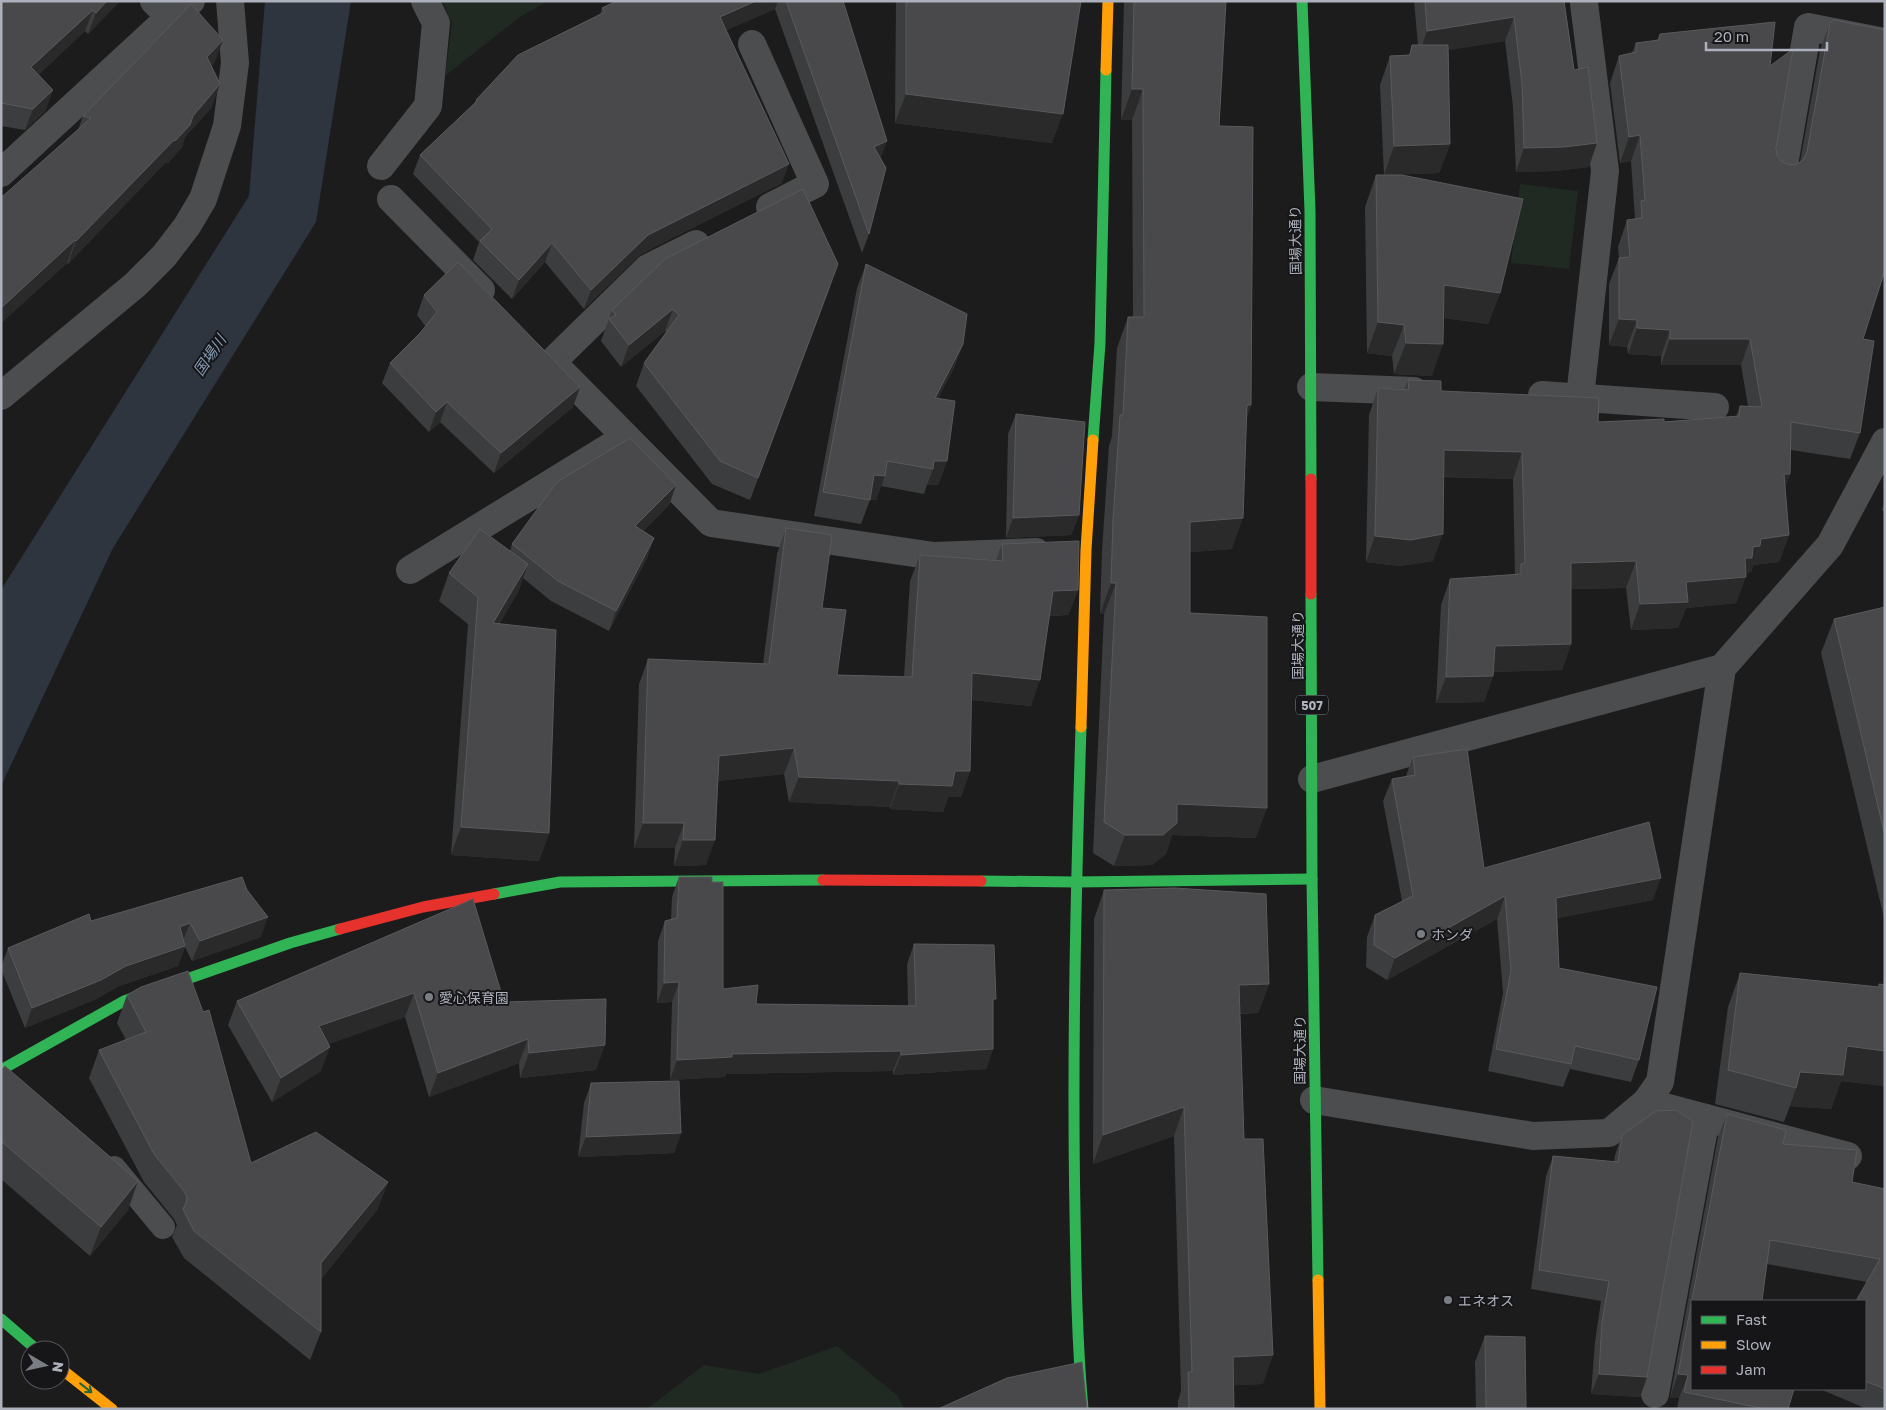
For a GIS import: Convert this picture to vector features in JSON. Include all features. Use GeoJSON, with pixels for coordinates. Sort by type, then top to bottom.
{"type":"FeatureCollection","features":[{"type":"Feature","properties":{"kind":"main road"},"geometry":{"type":"LineString","coordinates":[[1082,1409],[1078,1351],[1073,1115],[1076,882],[1086,550],[1100,343],[1108,1]]}},
{"type":"Feature","properties":{"kind":"main road","name":"国場大通り"},"geometry":{"type":"LineString","coordinates":[[1302,1],[1310,211],[1312,879],[1320,1409]]}},
{"type":"Feature","properties":{"kind":"main road"},"geometry":{"type":"LineString","coordinates":[[1,1070],[124,1001],[290,943],[423,907],[560,882],[859,880],[1076,882],[1312,879]]}},
{"type":"Feature","properties":{"kind":"main road"},"geometry":{"type":"LineString","coordinates":[[1,1319],[25,1340]]}},
{"type":"Feature","properties":{"kind":"main road"},"geometry":{"type":"LineString","coordinates":[[70,1376],[112,1409]]}},
{"type":"Feature","properties":{"kind":"street"},"geometry":{"type":"LineString","coordinates":[[1,396],[135,285],[164,256],[188,226],[203,199],[227,126],[235,63],[230,1]]}},
{"type":"Feature","properties":{"kind":"street"},"geometry":{"type":"LineString","coordinates":[[381,166],[428,106],[436,23],[425,1]]}},
{"type":"Feature","properties":{"kind":"street"},"geometry":{"type":"LineString","coordinates":[[1580,397],[1605,171],[1584,3]]}},
{"type":"Feature","properties":{"kind":"street"},"geometry":{"type":"LineString","coordinates":[[1,173],[172,6]]}},
{"type":"Feature","properties":{"kind":"street"},"geometry":{"type":"LineString","coordinates":[[1782,176],[1808,27],[1885,42]]}},
{"type":"Feature","properties":{"kind":"street"},"geometry":{"type":"LineString","coordinates":[[744,220],[815,184],[752,44]]}},
{"type":"Feature","properties":{"kind":"street"},"geometry":{"type":"LineString","coordinates":[[390,198],[496,305]]}},
{"type":"Feature","properties":{"kind":"street"},"geometry":{"type":"LineString","coordinates":[[718,233],[648,268],[545,355],[711,523],[934,556],[1086,550]]}},
{"type":"Feature","properties":{"kind":"street"},"geometry":{"type":"LineString","coordinates":[[1311,387],[1441,392]]}},
{"type":"Feature","properties":{"kind":"street"},"geometry":{"type":"LineString","coordinates":[[1521,395],[1580,397],[1715,407]]}},
{"type":"Feature","properties":{"kind":"street"},"geometry":{"type":"LineString","coordinates":[[410,570],[626,437]]}},
{"type":"Feature","properties":{"kind":"street"},"geometry":{"type":"LineString","coordinates":[[1314,1100],[1533,1136],[1609,1133],[1646,1102],[1660,1082],[1722,668],[1830,545],[1885,442]]}},
{"type":"Feature","properties":{"kind":"street"},"geometry":{"type":"LineString","coordinates":[[1312,779],[1722,668]]}},
{"type":"Feature","properties":{"kind":"street"},"geometry":{"type":"LineString","coordinates":[[1646,1102],[1849,1156]]}},
{"type":"Feature","properties":{"kind":"street"},"geometry":{"type":"LineString","coordinates":[[1655,1394],[1706,1118]]}},
{"type":"Feature","properties":{"kind":"lane"},"geometry":{"type":"LineString","coordinates":[[103,1154],[163,1227]]}},
{"type":"Feature","properties":{"kind":"shaded area"},"geometry":{"type":"Polygon","coordinates":[[[442,1],[549,1],[521,16],[445,76],[452,23],[442,1]]]}},
{"type":"Feature","properties":{"kind":"shaded area"},"geometry":{"type":"Polygon","coordinates":[[[1520,184],[1578,191],[1569,269],[1511,263],[1520,184]]]}},
{"type":"Feature","properties":{"kind":"shaded area"},"geometry":{"type":"Polygon","coordinates":[[[837,1346],[898,1396],[904,1409],[647,1409],[704,1365],[759,1374],[837,1346]]]}},
{"type":"Feature","properties":{"kind":"water","name":"国場川"},"geometry":{"type":"Polygon","coordinates":[[[265,1],[351,1],[316,222],[113,548],[1,786],[1,590],[249,196],[265,1]]]}},
{"type":"Feature","properties":{"kind":"building"},"geometry":{"type":"Polygon","coordinates":[[[1,1],[107,1],[96,13],[93,10],[31,67],[53,90],[33,109],[1,103],[1,1]]]}},
{"type":"Feature","properties":{"kind":"building"},"geometry":{"type":"Polygon","coordinates":[[[617,1],[756,1],[720,17],[789,164],[648,235],[591,290],[552,243],[519,280],[480,241],[492,229],[420,155],[477,101],[518,55],[605,12],[602,8],[617,1]]]}},
{"type":"Feature","properties":{"kind":"building"},"geometry":{"type":"Polygon","coordinates":[[[786,1],[843,1],[887,141],[874,147],[886,168],[869,234],[786,1]]]}},
{"type":"Feature","properties":{"kind":"building"},"geometry":{"type":"Polygon","coordinates":[[[906,1],[1081,1],[1063,114],[906,94],[906,1]]]}},
{"type":"Feature","properties":{"kind":"building"},"geometry":{"type":"Polygon","coordinates":[[[1134,1],[1226,1],[1219,126],[1253,127],[1251,405],[1247,405],[1243,518],[1190,522],[1190,613],[1267,617],[1267,808],[1177,804],[1177,823],[1163,835],[1125,835],[1104,822],[1116,583],[1111,583],[1113,520],[1120,415],[1123,415],[1128,317],[1144,317],[1143,89],[1132,89],[1134,1]]]}},
{"type":"Feature","properties":{"kind":"building"},"geometry":{"type":"Polygon","coordinates":[[[1425,1],[1564,1],[1574,70],[1588,67],[1597,143],[1564,147],[1524,148],[1522,84],[1514,17],[1427,31],[1425,1]]]}},
{"type":"Feature","properties":{"kind":"building"},"geometry":{"type":"Polygon","coordinates":[[[191,4],[223,40],[207,57],[220,84],[193,116],[190,125],[176,140],[76,241],[1,308],[1,194],[3,196],[91,118],[83,116],[191,4]]]}},
{"type":"Feature","properties":{"kind":"building"},"geometry":{"type":"Polygon","coordinates":[[[1834,20],[1885,30],[1885,270],[1863,339],[1874,341],[1860,433],[1791,422],[1790,474],[1784,474],[1789,535],[1761,539],[1760,546],[1753,547],[1752,558],[1745,558],[1746,577],[1686,582],[1688,602],[1640,604],[1636,561],[1571,563],[1571,644],[1495,646],[1493,676],[1446,677],[1450,579],[1521,574],[1521,564],[1525,563],[1522,452],[1444,450],[1443,534],[1410,540],[1375,536],[1378,388],[1409,390],[1408,380],[1441,381],[1441,391],[1599,398],[1598,422],[1664,419],[1664,422],[1739,416],[1740,406],[1762,407],[1750,339],[1670,339],[1670,330],[1637,328],[1637,320],[1619,319],[1619,258],[1630,257],[1627,220],[1642,218],[1641,201],[1645,200],[1640,135],[1629,137],[1619,56],[1636,52],[1636,43],[1659,40],[1660,34],[1775,22],[1770,66],[1793,49],[1776,148],[1777,156],[1781,161],[1789,165],[1797,164],[1803,160],[1807,152],[1830,23],[1834,20]]]}},
{"type":"Feature","properties":{"kind":"building"},"geometry":{"type":"Polygon","coordinates":[[[1412,45],[1448,45],[1450,144],[1394,146],[1390,56],[1410,55],[1412,45]]]}},
{"type":"Feature","properties":{"kind":"building"},"geometry":{"type":"Polygon","coordinates":[[[1376,175],[1402,175],[1523,199],[1500,293],[1444,285],[1443,344],[1406,343],[1404,325],[1378,322],[1376,175]]]}},
{"type":"Feature","properties":{"kind":"building"},"geometry":{"type":"Polygon","coordinates":[[[803,189],[838,264],[758,478],[720,461],[644,363],[679,315],[673,309],[629,345],[609,319],[616,315],[612,310],[665,259],[803,189]]]}},
{"type":"Feature","properties":{"kind":"building"},"geometry":{"type":"Polygon","coordinates":[[[458,262],[580,387],[501,453],[447,402],[436,412],[390,363],[420,333],[437,312],[424,295],[458,262]]]}},
{"type":"Feature","properties":{"kind":"building"},"geometry":{"type":"Polygon","coordinates":[[[866,264],[967,314],[963,344],[935,398],[955,401],[947,461],[934,461],[933,469],[887,461],[885,476],[874,475],[870,500],[823,492],[866,264]]]}},
{"type":"Feature","properties":{"kind":"building"},"geometry":{"type":"Polygon","coordinates":[[[1016,414],[1085,422],[1079,515],[1013,518],[1016,414]]]}},
{"type":"Feature","properties":{"kind":"building"},"geometry":{"type":"Polygon","coordinates":[[[630,438],[676,485],[635,526],[654,538],[616,611],[558,581],[512,544],[557,482],[630,438]]]}},
{"type":"Feature","properties":{"kind":"building"},"geometry":{"type":"Polygon","coordinates":[[[786,528],[832,535],[822,608],[846,610],[837,675],[912,677],[920,555],[1003,561],[1002,544],[1079,541],[1078,590],[1053,591],[1040,680],[972,673],[970,771],[955,771],[952,786],[899,784],[899,781],[799,777],[794,748],[719,756],[715,840],[683,840],[684,823],[643,823],[648,659],[769,664],[786,528]]]}},
{"type":"Feature","properties":{"kind":"building"},"geometry":{"type":"Polygon","coordinates":[[[480,529],[528,564],[493,623],[556,630],[549,833],[461,827],[478,597],[449,573],[480,529]]]}},
{"type":"Feature","properties":{"kind":"building"},"geometry":{"type":"Polygon","coordinates":[[[1885,607],[1885,836],[1834,619],[1885,607]]]}},
{"type":"Feature","properties":{"kind":"building"},"geometry":{"type":"Polygon","coordinates":[[[1467,749],[1484,868],[1649,822],[1661,878],[1556,898],[1559,968],[1657,987],[1639,1060],[1575,1046],[1571,1064],[1496,1049],[1511,971],[1505,896],[1395,958],[1374,945],[1375,915],[1413,896],[1392,779],[1415,775],[1413,757],[1467,749]]]}},
{"type":"Feature","properties":{"kind":"building"},"geometry":{"type":"Polygon","coordinates":[[[242,877],[247,890],[268,917],[200,941],[190,923],[180,927],[185,946],[126,966],[101,980],[32,1008],[8,948],[89,914],[91,921],[242,877]]]}},
{"type":"Feature","properties":{"kind":"building"},"geometry":{"type":"Polygon","coordinates":[[[679,877],[712,877],[712,882],[723,882],[723,989],[758,985],[756,1004],[916,1006],[914,944],[994,945],[996,999],[993,999],[993,1049],[901,1055],[901,1051],[732,1054],[732,1057],[677,1060],[679,982],[664,983],[665,921],[677,918],[679,877]]]}},
{"type":"Feature","properties":{"kind":"building"},"geometry":{"type":"Polygon","coordinates":[[[1175,888],[1266,894],[1269,984],[1239,985],[1244,1139],[1263,1139],[1273,1355],[1233,1357],[1234,1409],[1189,1409],[1188,1372],[1192,1372],[1184,1107],[1103,1135],[1104,890],[1175,888]]]}},
{"type":"Feature","properties":{"kind":"building"},"geometry":{"type":"Polygon","coordinates":[[[473,899],[504,1002],[606,999],[605,1045],[529,1053],[528,1039],[438,1073],[414,993],[319,1026],[330,1047],[281,1078],[237,1001],[473,899]]]}},
{"type":"Feature","properties":{"kind":"building"},"geometry":{"type":"Polygon","coordinates":[[[188,971],[203,1012],[209,1010],[251,1163],[316,1132],[388,1182],[321,1263],[321,1332],[194,1231],[183,1209],[187,1197],[184,1191],[154,1154],[99,1050],[146,1032],[127,995],[141,987],[188,971]]]}},
{"type":"Feature","properties":{"kind":"building"},"geometry":{"type":"Polygon","coordinates":[[[1740,973],[1879,987],[1879,984],[1885,985],[1885,1051],[1847,1046],[1843,1075],[1800,1072],[1796,1088],[1728,1070],[1740,973]]]}},
{"type":"Feature","properties":{"kind":"building"},"geometry":{"type":"Polygon","coordinates":[[[5,1066],[138,1181],[101,1227],[1,1141],[1,1070],[5,1066]]]}},
{"type":"Feature","properties":{"kind":"building"},"geometry":{"type":"Polygon","coordinates":[[[679,1081],[681,1133],[586,1137],[591,1083],[679,1081]]]}},
{"type":"Feature","properties":{"kind":"building"},"geometry":{"type":"Polygon","coordinates":[[[1676,1110],[1693,1121],[1647,1377],[1599,1374],[1602,1322],[1609,1281],[1539,1270],[1553,1156],[1618,1162],[1622,1135],[1656,1111],[1676,1110]]]}},
{"type":"Feature","properties":{"kind":"building"},"geometry":{"type":"Polygon","coordinates":[[[1727,1114],[1786,1130],[1783,1144],[1857,1150],[1852,1182],[1885,1189],[1885,1389],[1866,1381],[1866,1300],[1857,1300],[1880,1259],[1770,1240],[1762,1300],[1692,1300],[1727,1114]]]}},
{"type":"Feature","properties":{"kind":"building"},"geometry":{"type":"Polygon","coordinates":[[[1691,1305],[1691,1390],[1794,1390],[1788,1409],[1765,1409],[1684,1392],[1688,1375],[1678,1374],[1691,1305]]]}},
{"type":"Feature","properties":{"kind":"building"},"geometry":{"type":"Polygon","coordinates":[[[1485,1336],[1525,1337],[1526,1409],[1486,1409],[1485,1336]]]}},
{"type":"Feature","properties":{"kind":"building"},"geometry":{"type":"Polygon","coordinates":[[[1082,1362],[1087,1409],[938,1409],[1007,1378],[1082,1362]]]}},
{"type":"Feature","properties":{"kind":"traffic: fast"},"geometry":{"type":"LineString","coordinates":[[1302,1],[1310,211],[1311,479]]}},
{"type":"Feature","properties":{"kind":"traffic: fast"},"geometry":{"type":"LineString","coordinates":[[1093,440],[1100,343],[1106,70]]}},
{"type":"Feature","properties":{"kind":"traffic: fast"},"geometry":{"type":"LineString","coordinates":[[1311,594],[1312,879],[1318,1280]]}},
{"type":"Feature","properties":{"kind":"traffic: fast"},"geometry":{"type":"LineString","coordinates":[[1081,727],[1076,909],[1074,1152],[1076,1286],[1083,1409]]}},
{"type":"Feature","properties":{"kind":"traffic: fast"},"geometry":{"type":"LineString","coordinates":[[981,881],[1076,882],[1312,879]]}},
{"type":"Feature","properties":{"kind":"traffic: fast"},"geometry":{"type":"LineString","coordinates":[[494,894],[560,882],[823,880]]}},
{"type":"Feature","properties":{"kind":"traffic: fast"},"geometry":{"type":"LineString","coordinates":[[1,1070],[124,1001],[290,943],[340,929]]}},
{"type":"Feature","properties":{"kind":"traffic: fast"},"geometry":{"type":"LineString","coordinates":[[1,1319],[25,1340]]}},
{"type":"Feature","properties":{"kind":"traffic: slow"},"geometry":{"type":"LineString","coordinates":[[1106,70],[1108,1]]}},
{"type":"Feature","properties":{"kind":"traffic: slow"},"geometry":{"type":"LineString","coordinates":[[1081,727],[1086,550],[1093,440]]}},
{"type":"Feature","properties":{"kind":"traffic: slow"},"geometry":{"type":"LineString","coordinates":[[1318,1280],[1320,1409]]}},
{"type":"Feature","properties":{"kind":"traffic: slow"},"geometry":{"type":"LineString","coordinates":[[70,1376],[112,1409]]}},
{"type":"Feature","properties":{"kind":"traffic: jam"},"geometry":{"type":"LineString","coordinates":[[1311,479],[1311,594]]}},
{"type":"Feature","properties":{"kind":"traffic: jam"},"geometry":{"type":"LineString","coordinates":[[823,880],[981,881]]}},
{"type":"Feature","properties":{"kind":"traffic: jam"},"geometry":{"type":"LineString","coordinates":[[340,929],[423,907],[494,894]]}},
{"type":"Feature","properties":{"kind":"place","name":"ホンダ"},"geometry":{"type":"Point","coordinates":[1421,934]}},
{"type":"Feature","properties":{"kind":"place","name":"愛心保育園"},"geometry":{"type":"Point","coordinates":[429,997]}},
{"type":"Feature","properties":{"kind":"place","name":"エネオス"},"geometry":{"type":"Point","coordinates":[1448,1300]}}]}
